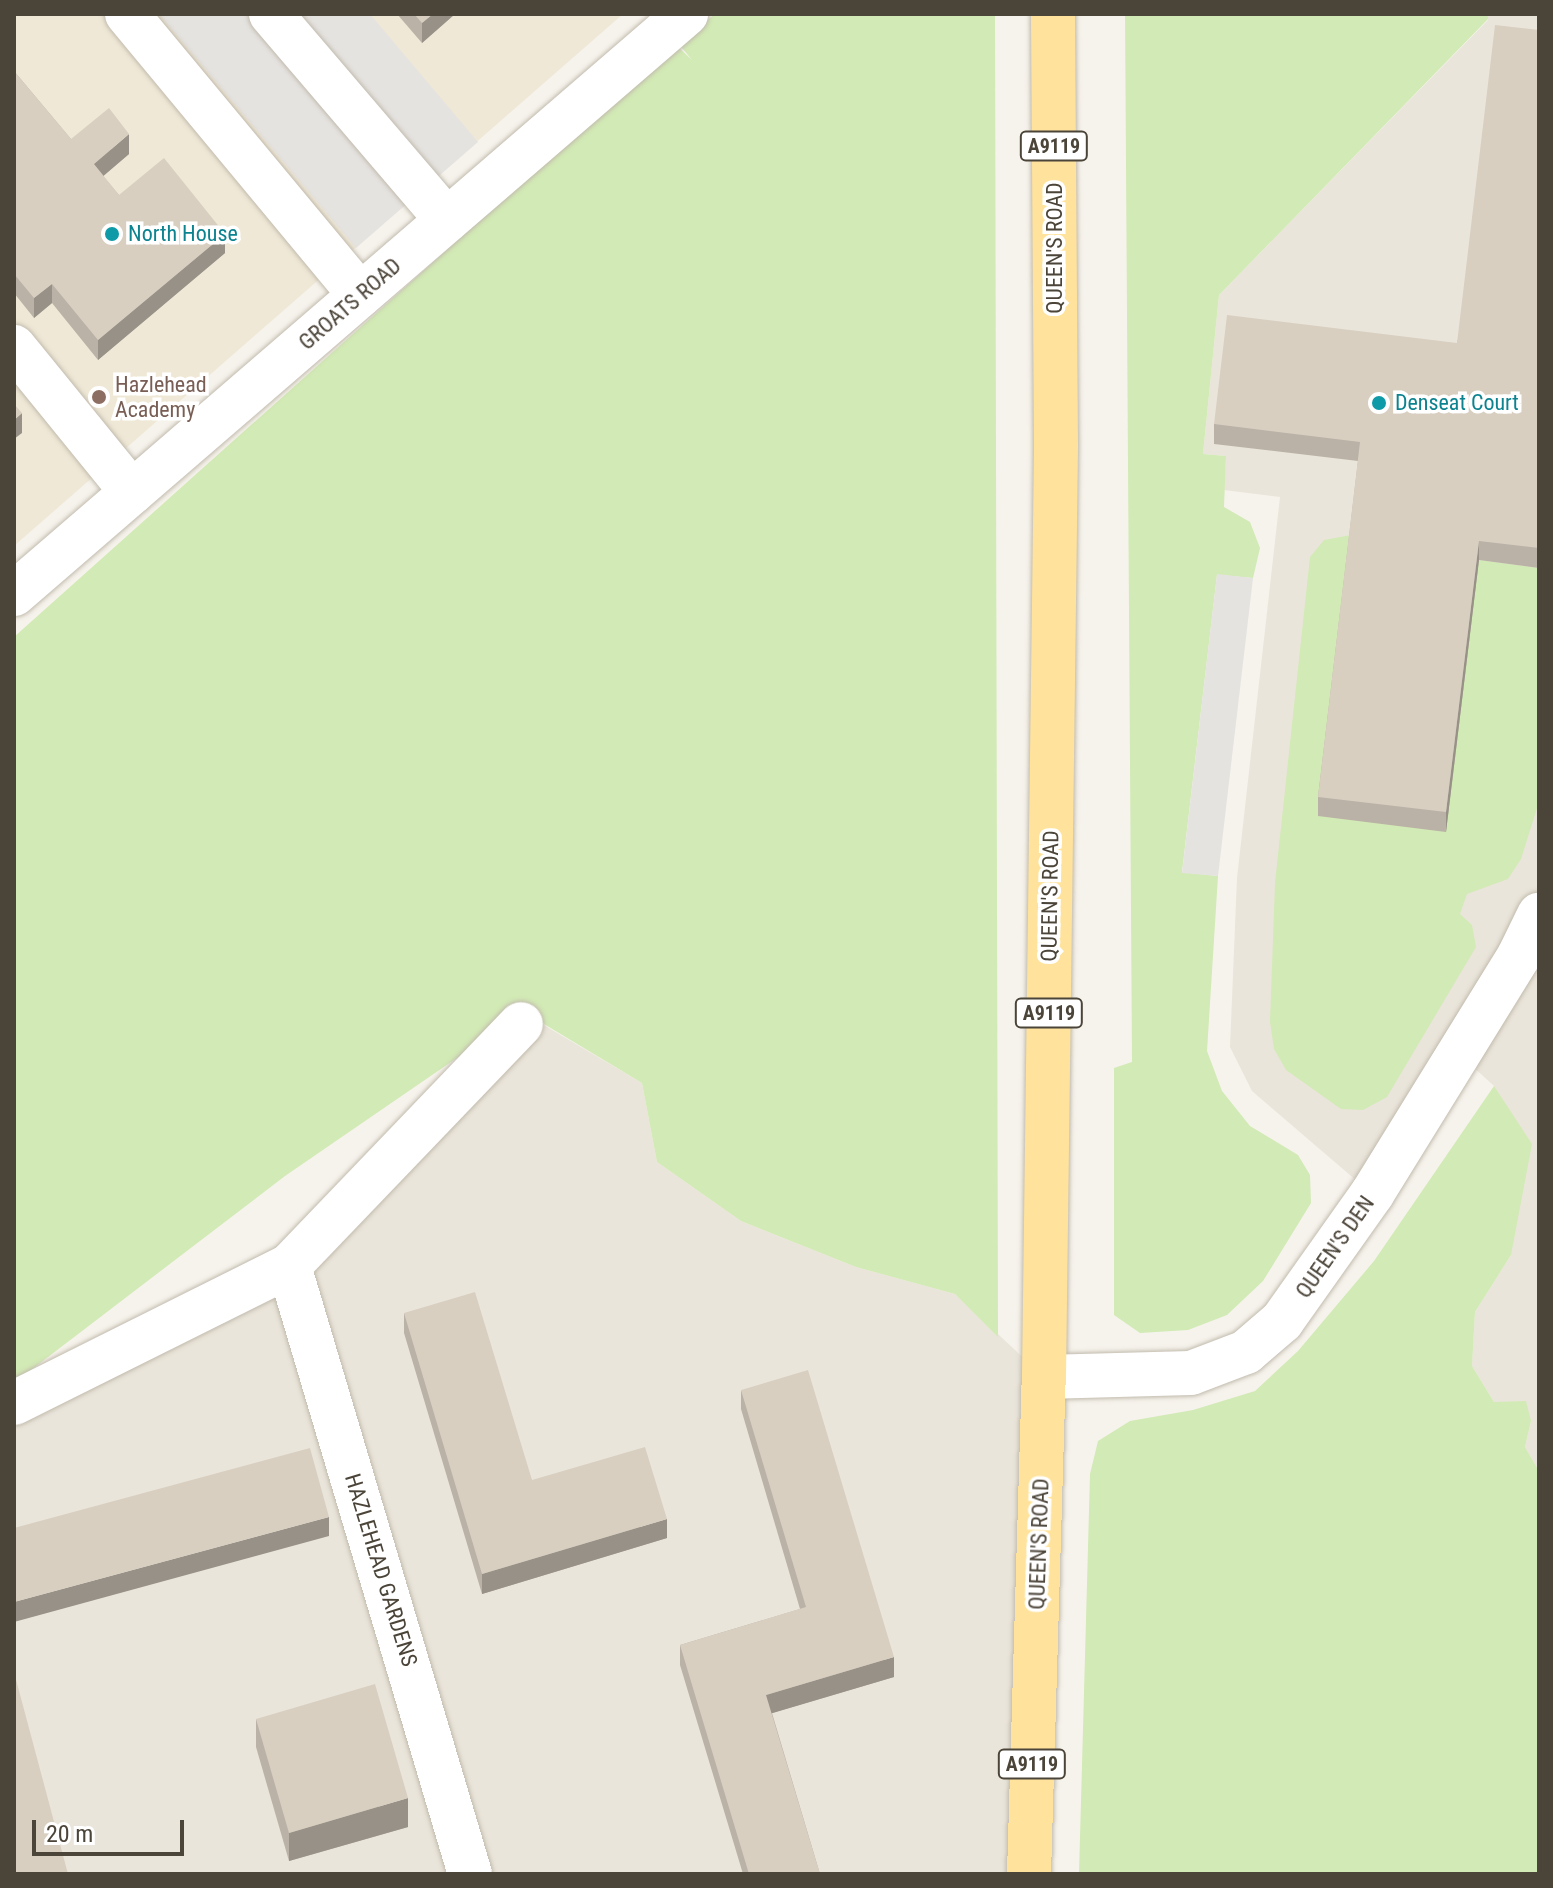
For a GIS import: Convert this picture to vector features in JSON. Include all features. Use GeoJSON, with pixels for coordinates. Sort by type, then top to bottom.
{"type":"FeatureCollection","features":[{"type":"Feature","properties":{"kind":"main road","name":"QUEEN'S ROAD"},"geometry":{"type":"LineString","coordinates":[[1029,1874],[1044,1377],[1056,445],[1053,14]]}},
{"type":"Feature","properties":{"kind":"street"},"geometry":{"type":"LineString","coordinates":[[127,14],[360,295]]}},
{"type":"Feature","properties":{"kind":"street"},"geometry":{"type":"LineString","coordinates":[[271,14],[447,220]]}},
{"type":"Feature","properties":{"kind":"street","name":"GROATS ROAD"},"geometry":{"type":"LineString","coordinates":[[14,594],[686,14]]}},
{"type":"Feature","properties":{"kind":"street"},"geometry":{"type":"LineString","coordinates":[[14,347],[132,492]]}},
{"type":"Feature","properties":{"kind":"street","name":"QUEEN'S DEN"},"geometry":{"type":"LineString","coordinates":[[1044,1377],[1191,1373],[1246,1352],[1282,1321],[1529,961],[1539,915]]}},
{"type":"Feature","properties":{"kind":"street"},"geometry":{"type":"LineString","coordinates":[[14,1403],[289,1266],[521,1024]]}},
{"type":"Feature","properties":{"kind":"street","name":"HAZLEHEAD GARDENS"},"geometry":{"type":"LineString","coordinates":[[289,1266],[470,1874]]}},
{"type":"Feature","properties":{"kind":"shaded area","name":"Hazlehead Academy"},"geometry":{"type":"Polygon","coordinates":[[[14,14],[623,14],[14,546],[14,14]]]}},
{"type":"Feature","properties":{"kind":"shaded area"},"geometry":{"type":"Polygon","coordinates":[[[159,14],[370,14],[478,142],[356,248],[159,14]]]}},
{"type":"Feature","properties":{"kind":"shaded area"},"geometry":{"type":"Polygon","coordinates":[[[1488,14],[1539,14],[1539,1471],[1525,1447],[1531,1421],[1494,1402],[1472,1366],[1475,1312],[1511,1255],[1494,1086],[1459,1054],[1372,1194],[1252,1091],[1230,1047],[1237,878],[1280,497],[1224,490],[1226,456],[1203,454],[1219,295],[1488,20],[1488,14]]]}},
{"type":"Feature","properties":{"kind":"shaded area"},"geometry":{"type":"Polygon","coordinates":[[[1217,574],[1253,578],[1218,876],[1182,873],[1217,574]]]}},
{"type":"Feature","properties":{"kind":"shaded area"},"geometry":{"type":"Polygon","coordinates":[[[525,1014],[642,1083],[657,1162],[741,1221],[856,1267],[955,1294],[1044,1377],[1029,1874],[14,1874],[14,1398],[289,1266],[525,1014]]]}},
{"type":"Feature","properties":{"kind":"green space"},"geometry":{"type":"Polygon","coordinates":[[[715,14],[995,14],[998,1337],[955,1294],[856,1267],[741,1221],[657,1162],[642,1083],[524,1012],[285,1176],[14,1383],[14,637],[676,45],[692,60],[678,43],[715,14]]]}},
{"type":"Feature","properties":{"kind":"green space"},"geometry":{"type":"Polygon","coordinates":[[[1125,14],[1488,14],[1488,19],[1219,295],[1203,454],[1226,456],[1224,507],[1250,522],[1260,548],[1253,578],[1217,575],[1182,872],[1218,876],[1207,1051],[1222,1091],[1250,1126],[1298,1155],[1310,1175],[1311,1203],[1263,1281],[1227,1315],[1188,1330],[1140,1333],[1114,1315],[1114,1068],[1132,1062],[1125,14]]]}},
{"type":"Feature","properties":{"kind":"green space"},"geometry":{"type":"Polygon","coordinates":[[[1351,535],[1479,560],[1539,568],[1539,802],[1521,859],[1508,879],[1467,894],[1460,914],[1472,925],[1476,947],[1387,1097],[1363,1110],[1341,1109],[1286,1070],[1274,1049],[1270,1022],[1275,883],[1310,557],[1324,540],[1351,535]]]}},
{"type":"Feature","properties":{"kind":"green space"},"geometry":{"type":"Polygon","coordinates":[[[1494,1086],[1532,1144],[1511,1255],[1475,1312],[1472,1366],[1494,1402],[1526,1401],[1531,1421],[1525,1447],[1539,1471],[1539,1874],[1079,1874],[1090,1474],[1098,1441],[1130,1421],[1193,1410],[1255,1391],[1298,1351],[1374,1261],[1494,1086]]]}},
{"type":"Feature","properties":{"kind":"building"},"geometry":{"type":"Polygon","coordinates":[[[414,14],[433,14],[422,23],[414,14]]]}},
{"type":"Feature","properties":{"kind":"building","name":"Denseat Court"},"geometry":{"type":"Polygon","coordinates":[[[1495,25],[1539,30],[1539,548],[1479,541],[1446,812],[1318,797],[1360,442],[1214,424],[1227,315],[1457,343],[1495,25]]]}},
{"type":"Feature","properties":{"kind":"building","name":"North House"},"geometry":{"type":"Polygon","coordinates":[[[14,71],[71,139],[109,108],[129,134],[94,164],[119,195],[164,158],[225,234],[98,340],[52,284],[34,298],[14,274],[14,71]]]}},
{"type":"Feature","properties":{"kind":"building"},"geometry":{"type":"Polygon","coordinates":[[[14,404],[22,413],[14,420],[14,404]]]}},
{"type":"Feature","properties":{"kind":"building"},"geometry":{"type":"Polygon","coordinates":[[[475,1292],[532,1480],[645,1447],[667,1519],[482,1574],[404,1313],[475,1292]]]}},
{"type":"Feature","properties":{"kind":"building"},"geometry":{"type":"Polygon","coordinates":[[[808,1370],[894,1657],[766,1695],[820,1874],[749,1874],[680,1645],[806,1607],[741,1390],[808,1370]]]}},
{"type":"Feature","properties":{"kind":"building"},"geometry":{"type":"Polygon","coordinates":[[[310,1448],[329,1517],[14,1602],[14,1528],[310,1448]]]}},
{"type":"Feature","properties":{"kind":"building"},"geometry":{"type":"Polygon","coordinates":[[[14,1672],[68,1874],[14,1874],[14,1672]]]}},
{"type":"Feature","properties":{"kind":"building"},"geometry":{"type":"Polygon","coordinates":[[[375,1684],[408,1798],[289,1833],[256,1719],[375,1684]]]}},
{"type":"Feature","properties":{"kind":"place","name":"North House"},"geometry":{"type":"Point","coordinates":[112,234]}},
{"type":"Feature","properties":{"kind":"place","name":"Hazlehead Academy"},"geometry":{"type":"Point","coordinates":[99,397]}},
{"type":"Feature","properties":{"kind":"place","name":"Denseat Court"},"geometry":{"type":"Point","coordinates":[1379,403]}}]}
